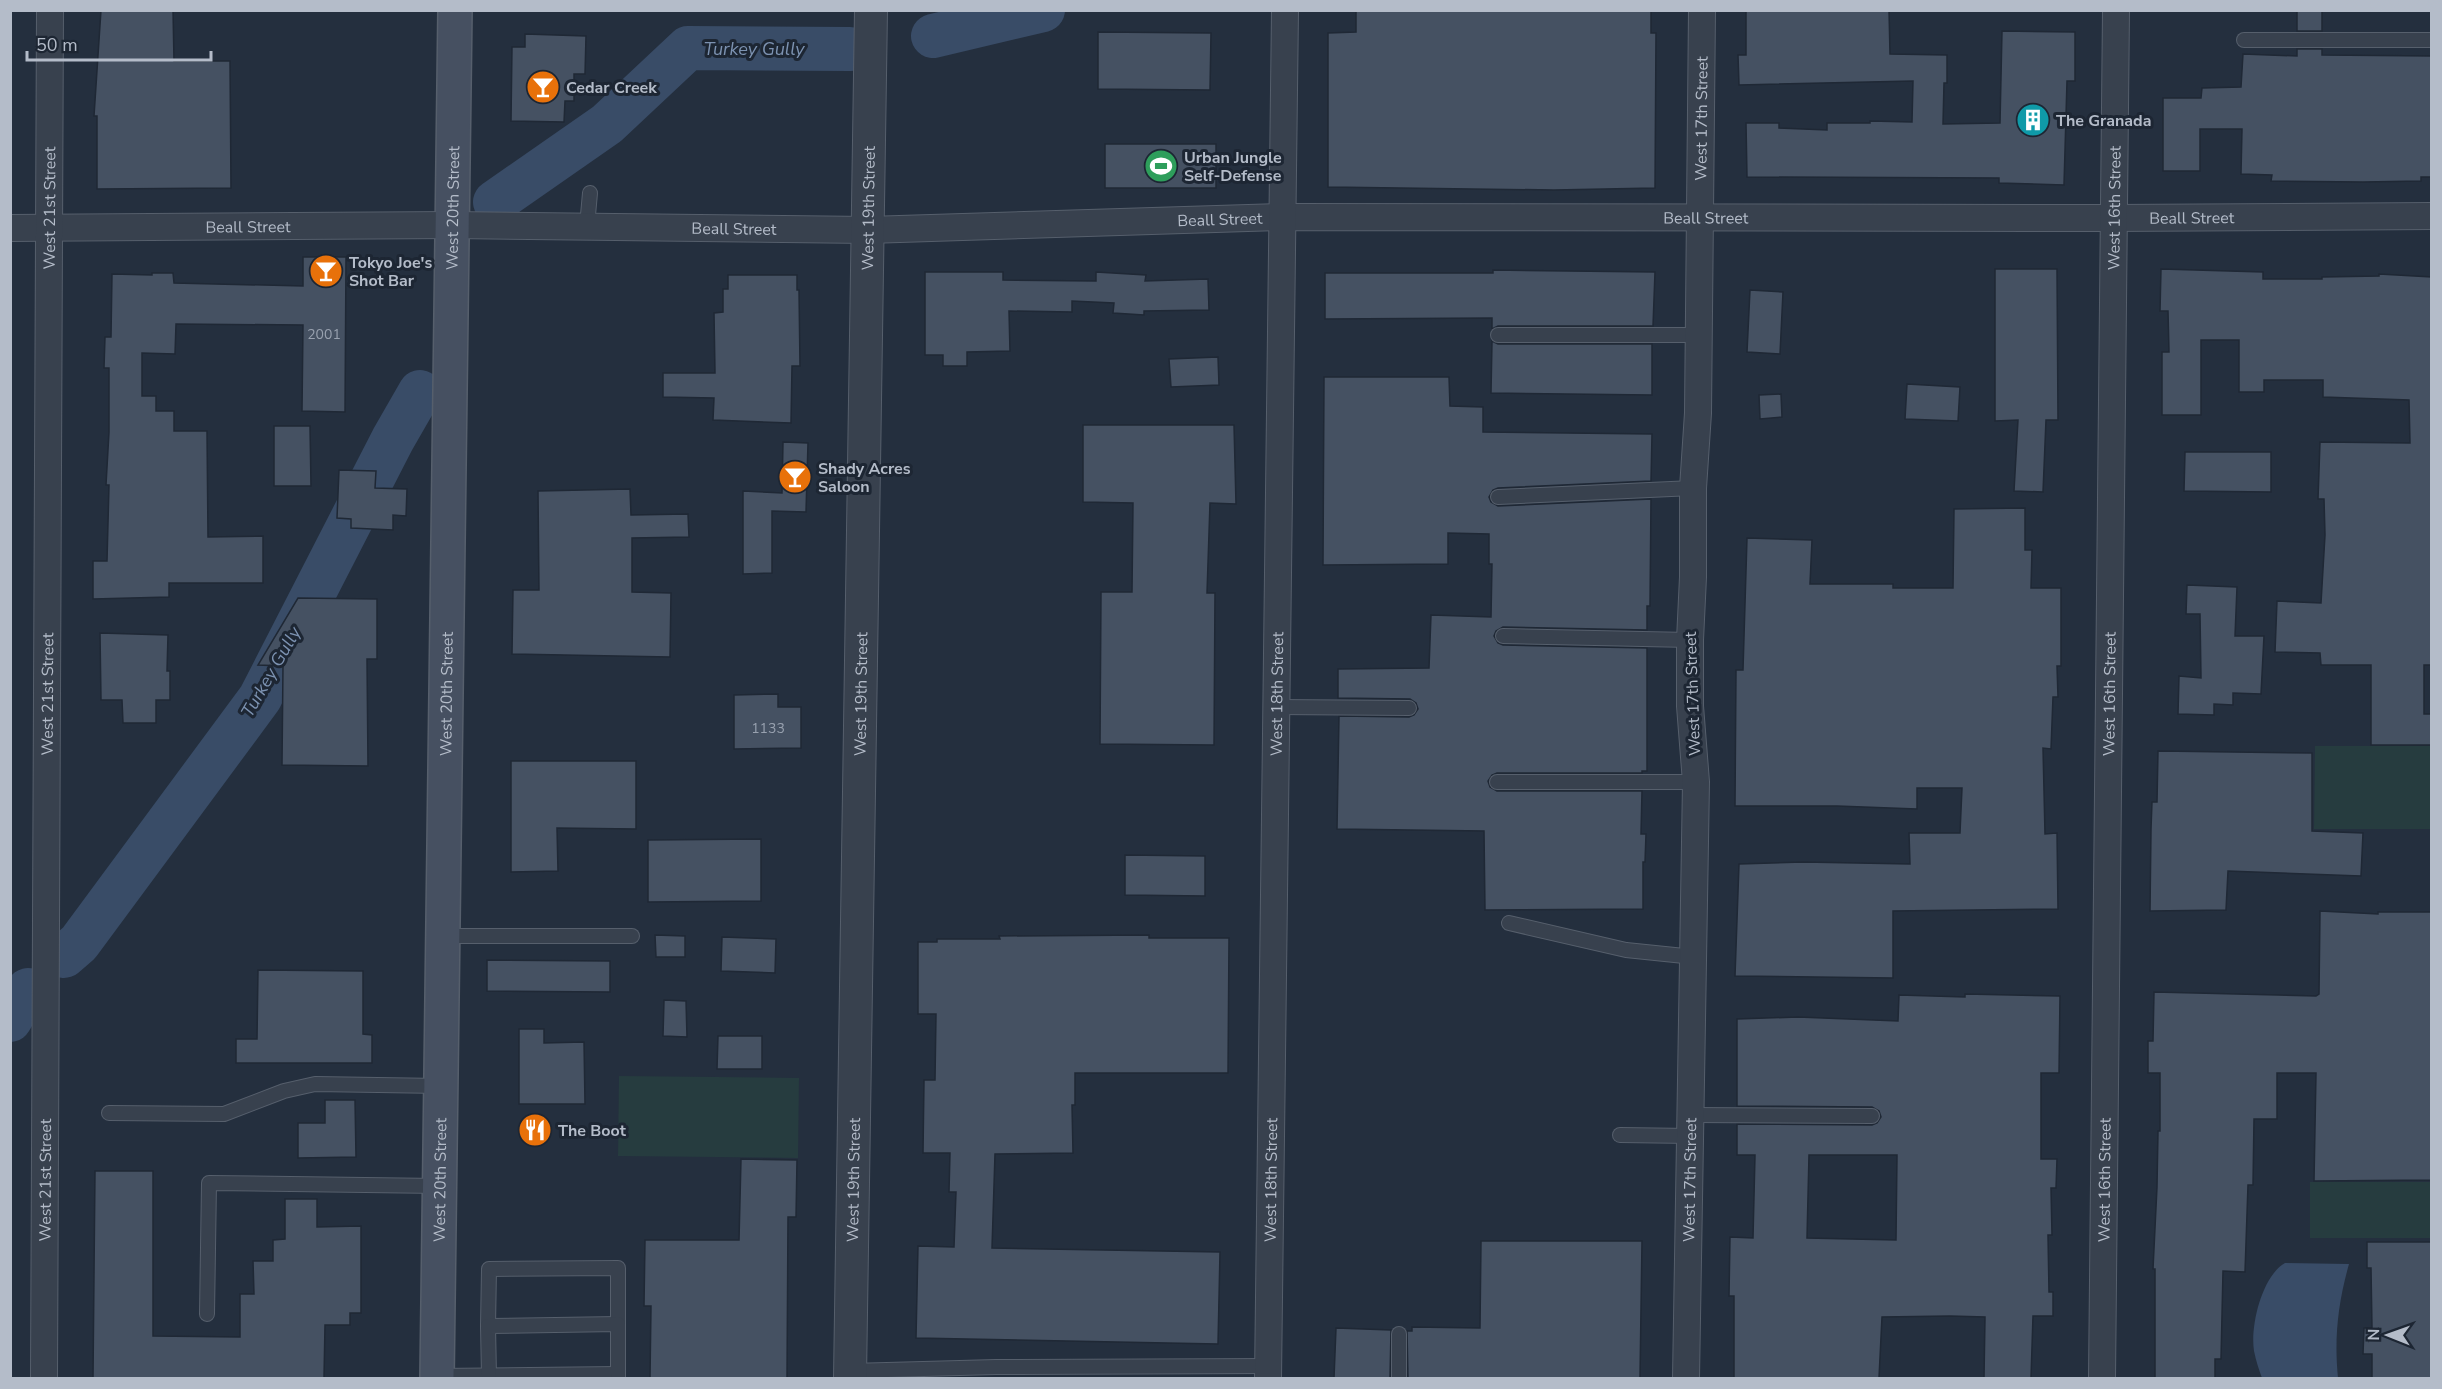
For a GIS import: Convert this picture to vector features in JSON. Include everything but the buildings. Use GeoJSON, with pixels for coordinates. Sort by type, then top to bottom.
{"type":"FeatureCollection","features":[{"type":"Feature","properties":{"kind":"main road","name":"West 20th Street"},"geometry":{"type":"LineString","coordinates":[[437,1377],[455,10]]}},
{"type":"Feature","properties":{"kind":"street","name":"West 21st Street"},"geometry":{"type":"LineString","coordinates":[[44,1378],[50,10]]}},
{"type":"Feature","properties":{"kind":"street","name":"West 19th Street"},"geometry":{"type":"LineString","coordinates":[[850,1375],[871,10]]}},
{"type":"Feature","properties":{"kind":"street","name":"West 18th Street"},"geometry":{"type":"LineString","coordinates":[[1269,1372],[1285,10]]}},
{"type":"Feature","properties":{"kind":"street","name":"West 17th Street"},"geometry":{"type":"LineString","coordinates":[[1686,1378],[1696,782],[1690,706],[1690,640],[1693,488],[1698,412],[1702,10]]}},
{"type":"Feature","properties":{"kind":"street","name":"West 16th Street"},"geometry":{"type":"LineString","coordinates":[[2102,1378],[2116,10]]}},
{"type":"Feature","properties":{"kind":"street","name":"Beall Street"},"geometry":{"type":"LineString","coordinates":[[10,228],[453,225],[868,231],[1282,217],[2432,216]]}},
{"type":"Feature","properties":{"kind":"lane"},"geometry":{"type":"LineString","coordinates":[[2244,40],[2432,40]]}},
{"type":"Feature","properties":{"kind":"lane"},"geometry":{"type":"LineString","coordinates":[[587,226],[590,192]]}},
{"type":"Feature","properties":{"kind":"lane"},"geometry":{"type":"LineString","coordinates":[[1498,334],[1699,335]]}},
{"type":"Feature","properties":{"kind":"lane"},"geometry":{"type":"LineString","coordinates":[[1498,497],[1693,488]]}},
{"type":"Feature","properties":{"kind":"lane"},"geometry":{"type":"LineString","coordinates":[[1503,636],[1690,640]]}},
{"type":"Feature","properties":{"kind":"lane"},"geometry":{"type":"LineString","coordinates":[[1276,707],[1409,708]]}},
{"type":"Feature","properties":{"kind":"lane"},"geometry":{"type":"LineString","coordinates":[[1497,782],[1696,782]]}},
{"type":"Feature","properties":{"kind":"lane"},"geometry":{"type":"LineString","coordinates":[[1509,923],[1626,950],[1694,957]]}},
{"type":"Feature","properties":{"kind":"lane"},"geometry":{"type":"LineString","coordinates":[[443,936],[632,936]]}},
{"type":"Feature","properties":{"kind":"lane"},"geometry":{"type":"LineString","coordinates":[[109,1113],[224,1114],[284,1091],[315,1084],[441,1086]]}},
{"type":"Feature","properties":{"kind":"lane"},"geometry":{"type":"LineString","coordinates":[[1620,1135],[1691,1125],[1872,1116]]}},
{"type":"Feature","properties":{"kind":"lane"},"geometry":{"type":"LineString","coordinates":[[207,1314],[209,1183],[439,1186]]}},
{"type":"Feature","properties":{"kind":"lane"},"geometry":{"type":"LineString","coordinates":[[437,1377],[618,1376],[618,1268],[489,1269],[489,1376]]}},
{"type":"Feature","properties":{"kind":"lane"},"geometry":{"type":"LineString","coordinates":[[488,1326],[618,1324]]}},
{"type":"Feature","properties":{"kind":"lane"},"geometry":{"type":"LineString","coordinates":[[1399,1334],[1399,1378]]}},
{"type":"Feature","properties":{"kind":"lane"},"geometry":{"type":"LineString","coordinates":[[850,1375],[996,1366],[1269,1372]]}},
{"type":"Feature","properties":{"kind":"green space"},"geometry":{"type":"Polygon","coordinates":[[[2315,746],[2431,746],[2431,829],[2314,829],[2315,746]]]}},
{"type":"Feature","properties":{"kind":"green space"},"geometry":{"type":"Polygon","coordinates":[[[619,1076],[799,1078],[798,1158],[618,1156],[619,1076]]]}},
{"type":"Feature","properties":{"kind":"green space"},"geometry":{"type":"Polygon","coordinates":[[[2310,1182],[2431,1182],[2431,1238],[2310,1238],[2310,1182]]]}},
{"type":"Feature","properties":{"kind":"water"},"geometry":{"type":"Polygon","coordinates":[[[2285,1263],[2349,1264],[2338,1321],[2336,1349],[2338,1378],[2262,1378],[2253,1341],[2256,1316],[2259,1302],[2270,1279],[2285,1263]]]}},
{"type":"Feature","properties":{"kind":"waterway","name":"Turkey Gully"},"geometry":{"type":"LineString","coordinates":[[933,36],[1043,10]]}},
{"type":"Feature","properties":{"kind":"waterway","name":"Turkey Gully"},"geometry":{"type":"LineString","coordinates":[[495,202],[607,124],[688,48],[850,49]]}},
{"type":"Feature","properties":{"kind":"waterway","name":"Turkey Gully"},"geometry":{"type":"LineString","coordinates":[[64,956],[79,943],[260,698],[393,439],[420,392]]}},
{"type":"Feature","properties":{"kind":"waterway","name":"Turkey Gully"},"geometry":{"type":"LineString","coordinates":[[10,1020],[28,990]]}},
{"type":"Feature","properties":{"kind":"place","name":"Cedar Creek"},"geometry":{"type":"Point","coordinates":[543,87]}},
{"type":"Feature","properties":{"kind":"place","name":"The Granada"},"geometry":{"type":"Point","coordinates":[2033,120]}},
{"type":"Feature","properties":{"kind":"place","name":"Urban Jungle Self-Defense"},"geometry":{"type":"Point","coordinates":[1161,166]}},
{"type":"Feature","properties":{"kind":"place","name":"Tokyo Joe's Shot Bar"},"geometry":{"type":"Point","coordinates":[326,271]}},
{"type":"Feature","properties":{"kind":"place","name":"Shady Acres Saloon"},"geometry":{"type":"Point","coordinates":[795,477]}},
{"type":"Feature","properties":{"kind":"place","name":"The Boot"},"geometry":{"type":"Point","coordinates":[535,1130]}}]}
